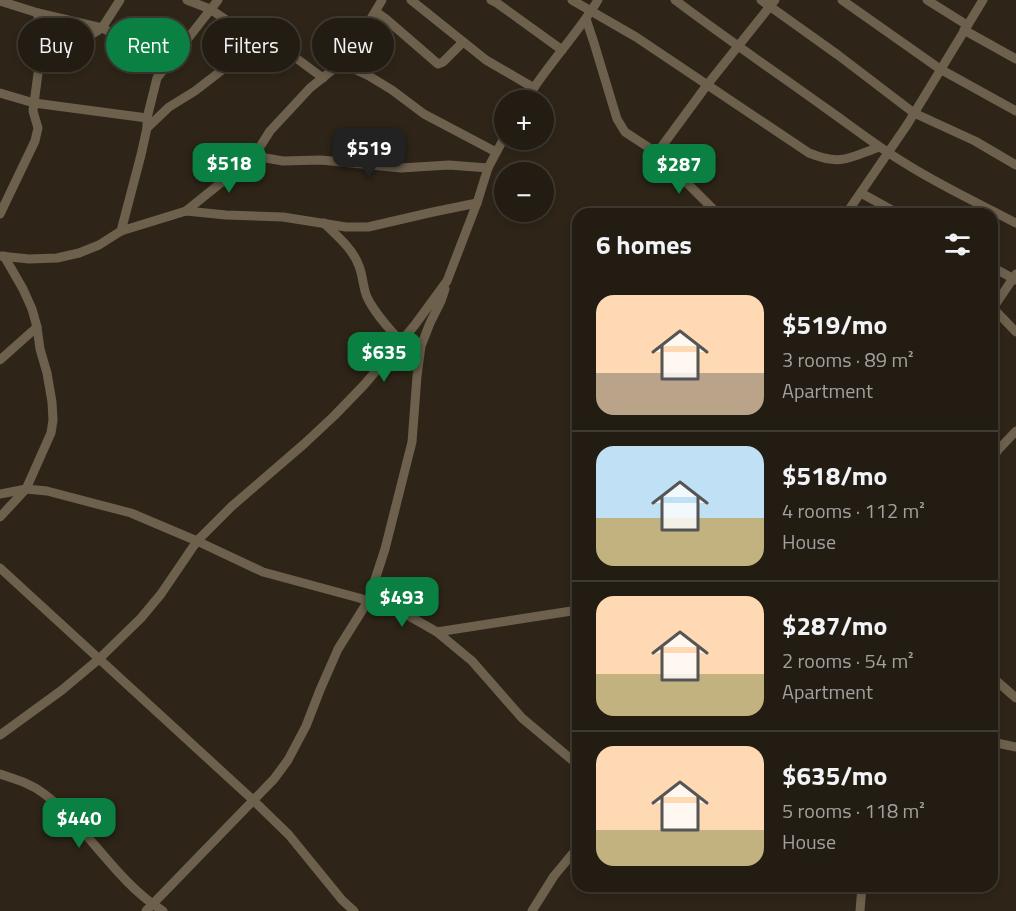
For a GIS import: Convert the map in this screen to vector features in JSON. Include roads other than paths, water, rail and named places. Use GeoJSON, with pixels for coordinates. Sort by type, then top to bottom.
{"type":"FeatureCollection","features":[{"type":"Feature","properties":{"kind":"street"},"geometry":{"type":"LineString","coordinates":[[94,33],[102,28],[120,0]]}},
{"type":"Feature","properties":{"kind":"street"},"geometry":{"type":"LineString","coordinates":[[187,0],[210,9],[223,18]]}},
{"type":"Feature","properties":{"kind":"street"},"geometry":{"type":"LineString","coordinates":[[190,36],[218,0]]}},
{"type":"Feature","properties":{"kind":"street"},"geometry":{"type":"LineString","coordinates":[[372,18],[382,0]]}},
{"type":"Feature","properties":{"kind":"street"},"geometry":{"type":"LineString","coordinates":[[411,0],[486,60],[534,88],[598,0]]}},
{"type":"Feature","properties":{"kind":"street"},"geometry":{"type":"LineString","coordinates":[[491,0],[562,50]]}},
{"type":"Feature","properties":{"kind":"street"},"geometry":{"type":"LineString","coordinates":[[572,0],[588,15],[636,37],[809,153],[836,160],[846,159],[879,147]]}},
{"type":"Feature","properties":{"kind":"street"},"geometry":{"type":"LineString","coordinates":[[675,0],[879,147],[941,185],[986,208]]}},
{"type":"Feature","properties":{"kind":"street"},"geometry":{"type":"LineString","coordinates":[[761,0],[772,3],[914,113],[975,141],[1016,165]]}},
{"type":"Feature","properties":{"kind":"street"},"geometry":{"type":"LineString","coordinates":[[842,0],[940,69],[1016,111]]}},
{"type":"Feature","properties":{"kind":"street"},"geometry":{"type":"LineString","coordinates":[[927,0],[1016,59]]}},
{"type":"Feature","properties":{"kind":"street"},"geometry":{"type":"LineString","coordinates":[[850,208],[914,113],[983,0]]}},
{"type":"Feature","properties":{"kind":"street"},"geometry":{"type":"LineString","coordinates":[[0,1],[106,30]]}},
{"type":"Feature","properties":{"kind":"street"},"geometry":{"type":"LineString","coordinates":[[657,153],[772,3]]}},
{"type":"Feature","properties":{"kind":"street"},"geometry":{"type":"LineString","coordinates":[[376,12],[438,64],[443,62],[463,42]]}},
{"type":"Feature","properties":{"kind":"street"},"geometry":{"type":"LineString","coordinates":[[38,13],[38,18]]}},
{"type":"Feature","properties":{"kind":"street"},"geometry":{"type":"LineString","coordinates":[[588,15],[616,119],[625,132],[657,153],[712,208]]}},
{"type":"Feature","properties":{"kind":"street"},"geometry":{"type":"LineString","coordinates":[[300,61],[323,78]]}},
{"type":"Feature","properties":{"kind":"street"},"geometry":{"type":"LineString","coordinates":[[0,214],[35,141],[38,128],[33,111],[38,72]]}},
{"type":"Feature","properties":{"kind":"street"},"geometry":{"type":"LineString","coordinates":[[121,231],[141,155],[157,78],[162,72]]}},
{"type":"Feature","properties":{"kind":"street"},"geometry":{"type":"LineString","coordinates":[[0,93],[34,103],[147,123],[220,72]]}},
{"type":"Feature","properties":{"kind":"street"},"geometry":{"type":"LineString","coordinates":[[2,256],[29,259],[57,258],[79,253],[99,245],[121,231],[186,211],[254,156],[270,131],[310,88],[330,72]]}},
{"type":"Feature","properties":{"kind":"street"},"geometry":{"type":"LineString","coordinates":[[150,908],[274,779],[288,760],[306,726],[338,649],[368,601],[388,539],[412,442],[417,376],[422,346],[496,152],[424,114],[392,90],[360,72]]}},
{"type":"Feature","properties":{"kind":"street"},"geometry":{"type":"LineString","coordinates":[[254,156],[401,168],[448,165],[488,168]]}},
{"type":"Feature","properties":{"kind":"street"},"geometry":{"type":"LineString","coordinates":[[861,193],[888,208]]}},
{"type":"Feature","properties":{"kind":"street"},"geometry":{"type":"LineString","coordinates":[[186,211],[282,218],[346,227],[368,227],[477,203]]}},
{"type":"Feature","properties":{"kind":"street"},"geometry":{"type":"LineString","coordinates":[[998,214],[1016,223]]}},
{"type":"Feature","properties":{"kind":"street"},"geometry":{"type":"LineString","coordinates":[[324,223],[351,251],[358,263],[366,294],[372,306],[400,342]]}},
{"type":"Feature","properties":{"kind":"street"},"geometry":{"type":"LineString","coordinates":[[0,517],[26,489],[51,433],[54,420],[47,373],[32,309],[23,289],[2,256]]}},
{"type":"Feature","properties":{"kind":"street"},"geometry":{"type":"LineString","coordinates":[[998,270],[1015,278],[998,300]]}},
{"type":"Feature","properties":{"kind":"street"},"geometry":{"type":"LineString","coordinates":[[0,735],[62,690],[99,659],[141,618],[161,594],[197,541],[231,507],[334,416],[364,385],[414,326],[447,281]]}},
{"type":"Feature","properties":{"kind":"street"},"geometry":{"type":"LineString","coordinates":[[998,314],[1016,332]]}},
{"type":"Feature","properties":{"kind":"street"},"geometry":{"type":"LineString","coordinates":[[0,360],[37,327]]}},
{"type":"Feature","properties":{"kind":"street"},"geometry":{"type":"LineString","coordinates":[[998,450],[1016,431]]}},
{"type":"Feature","properties":{"kind":"street"},"geometry":{"type":"LineString","coordinates":[[0,494],[26,489],[48,491],[131,513],[262,572],[402,612],[436,632],[472,661],[522,718],[572,760]]}},
{"type":"Feature","properties":{"kind":"street"},"geometry":{"type":"LineString","coordinates":[[0,568],[253,800],[289,836],[342,900],[354,911]]}},
{"type":"Feature","properties":{"kind":"street"},"geometry":{"type":"LineString","coordinates":[[436,632],[572,611]]}},
{"type":"Feature","properties":{"kind":"street"},"geometry":{"type":"LineString","coordinates":[[998,682],[1016,698]]}},
{"type":"Feature","properties":{"kind":"street"},"geometry":{"type":"LineString","coordinates":[[998,743],[1016,747]]}},
{"type":"Feature","properties":{"kind":"street"},"geometry":{"type":"LineString","coordinates":[[0,774],[23,782],[42,793],[65,813],[150,908],[163,911]]}},
{"type":"Feature","properties":{"kind":"street"},"geometry":{"type":"LineString","coordinates":[[532,911],[554,876],[572,854]]}},
{"type":"Feature","properties":{"kind":"street"},"geometry":{"type":"LineString","coordinates":[[860,911],[862,892]]}},
{"type":"Feature","properties":{"kind":"street"},"geometry":{"type":"LineString","coordinates":[[342,900],[344,911]]}}]}
